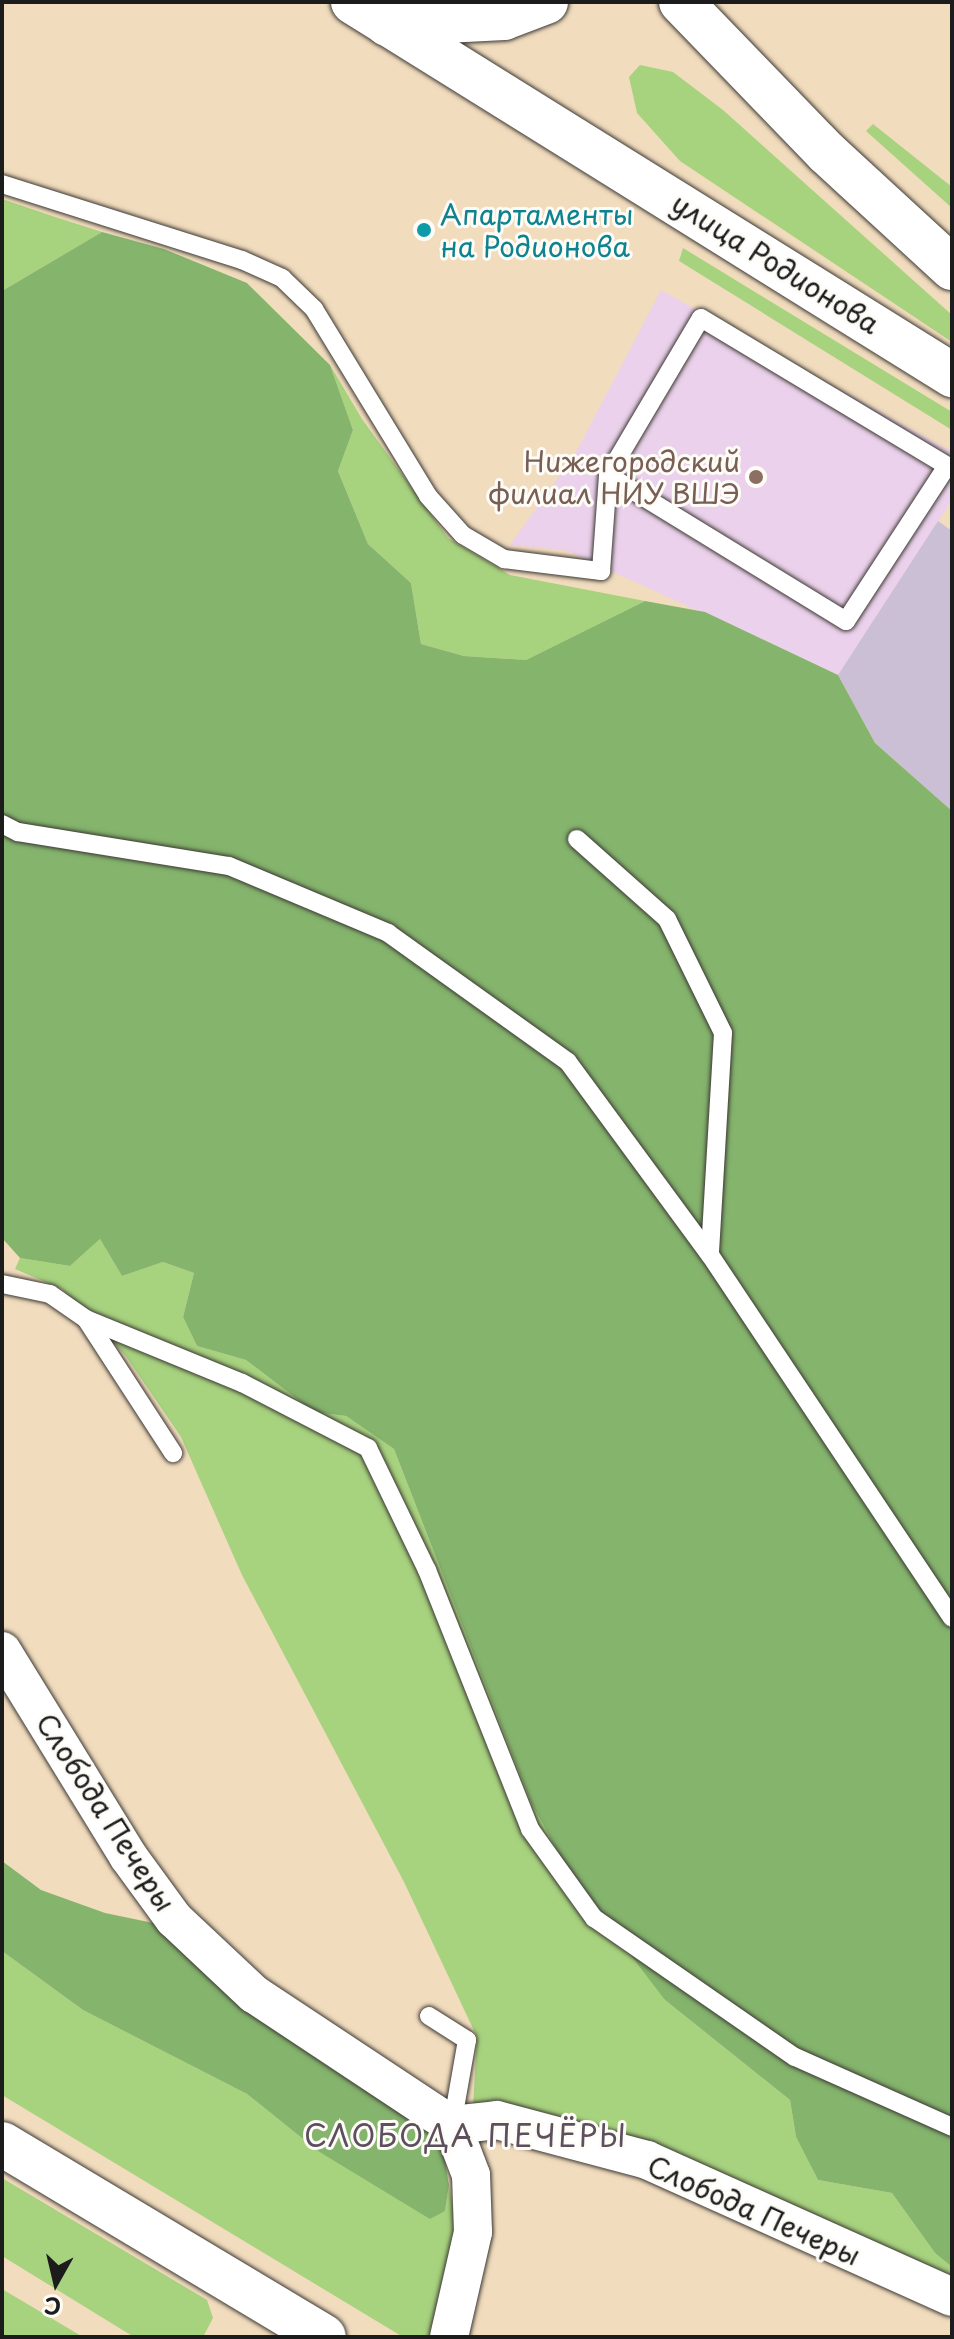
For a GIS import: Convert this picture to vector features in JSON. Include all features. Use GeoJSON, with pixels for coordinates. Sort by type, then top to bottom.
{"type":"FeatureCollection","features":[{"type":"Feature","properties":{"kind":"main road"},"geometry":{"type":"LineString","coordinates":[[372,9],[504,18],[546,2]]}},
{"type":"Feature","properties":{"kind":"main road"},"geometry":{"type":"LineString","coordinates":[[681,2],[827,153],[952,268]]}},
{"type":"Feature","properties":{"kind":"main road","name":"улица Родионова"},"geometry":{"type":"LineString","coordinates":[[372,9],[952,375]]}},
{"type":"Feature","properties":{"kind":"main road"},"geometry":{"type":"LineString","coordinates":[[2,2144],[324,2337]]}},
{"type":"Feature","properties":{"kind":"street","name":"Слобода Печеры"},"geometry":{"type":"LineString","coordinates":[[2,1651],[128,1856],[174,1919],[254,1994],[452,2125],[497,2120],[647,2160],[952,2297]]}},
{"type":"Feature","properties":{"kind":"street"},"geometry":{"type":"LineString","coordinates":[[449,2337],[473,2232],[471,2175],[452,2125]]}},
{"type":"Feature","properties":{"kind":"lane"},"geometry":{"type":"LineString","coordinates":[[2,184],[242,260],[282,278],[314,309],[428,496],[463,535],[504,559],[601,571],[608,475],[701,318],[950,467],[846,621],[608,475]]}},
{"type":"Feature","properties":{"kind":"lane"},"geometry":{"type":"LineString","coordinates":[[2,824],[18,832],[229,866],[388,933],[568,1062],[710,1255],[952,1618]]}},
{"type":"Feature","properties":{"kind":"lane"},"geometry":{"type":"LineString","coordinates":[[577,839],[667,919],[723,1033],[710,1255]]}},
{"type":"Feature","properties":{"kind":"lane"},"geometry":{"type":"LineString","coordinates":[[2,1285],[50,1294],[86,1319],[242,1383],[368,1448],[427,1570],[530,1829],[594,1918],[795,2057],[952,2127]]}},
{"type":"Feature","properties":{"kind":"lane"},"geometry":{"type":"LineString","coordinates":[[86,1319],[173,1453]]}},
{"type":"Feature","properties":{"kind":"lane"},"geometry":{"type":"LineString","coordinates":[[429,2016],[467,2040],[452,2125]]}},
{"type":"Feature","properties":{"kind":"shaded area","name":"Нижегородский филиал НИУ ВШЭ"},"geometry":{"type":"Polygon","coordinates":[[[661,290],[952,452],[952,500],[838,675],[565,550],[510,545],[575,454],[661,290]]]}},
{"type":"Feature","properties":{"kind":"shaded area"},"geometry":{"type":"Polygon","coordinates":[[[938,521],[952,531],[952,811],[875,743],[838,675],[938,521]]]}},
{"type":"Feature","properties":{"kind":"green space"},"geometry":{"type":"Polygon","coordinates":[[[640,65],[673,72],[723,110],[952,315],[952,342],[680,161],[637,113],[629,77],[640,65]]]}},
{"type":"Feature","properties":{"kind":"green space"},"geometry":{"type":"Polygon","coordinates":[[[873,124],[952,187],[952,208],[866,131],[873,124]]]}},
{"type":"Feature","properties":{"kind":"green space"},"geometry":{"type":"Polygon","coordinates":[[[2,199],[55,217],[102,232],[2,291],[2,199]]]}},
{"type":"Feature","properties":{"kind":"green space"},"geometry":{"type":"Polygon","coordinates":[[[102,232],[164,249],[247,283],[330,365],[353,430],[338,471],[368,544],[411,583],[421,644],[464,656],[526,660],[645,601],[705,612],[838,675],[875,743],[952,811],[952,2267],[935,2253],[892,2193],[818,2180],[796,2137],[790,2100],[665,2000],[574,1881],[531,1802],[394,1449],[346,1416],[314,1412],[246,1360],[197,1346],[183,1317],[194,1273],[163,1262],[122,1276],[100,1239],[70,1266],[20,1258],[2,1238],[2,291],[102,232]]]}},
{"type":"Feature","properties":{"kind":"green space"},"geometry":{"type":"Polygon","coordinates":[[[683,248],[952,412],[952,430],[679,261],[683,248]]]}},
{"type":"Feature","properties":{"kind":"green space"},"geometry":{"type":"Polygon","coordinates":[[[330,365],[362,419],[448,538],[510,575],[645,601],[526,660],[464,656],[421,644],[411,583],[368,544],[338,471],[353,430],[330,365]]]}},
{"type":"Feature","properties":{"kind":"green space"},"geometry":{"type":"Polygon","coordinates":[[[100,1239],[122,1276],[163,1262],[194,1273],[183,1317],[197,1346],[246,1360],[314,1412],[346,1416],[394,1449],[531,1802],[665,2000],[790,2100],[796,2137],[818,2180],[892,2193],[935,2253],[952,2267],[952,2282],[473,2106],[477,2037],[404,1882],[242,1575],[181,1437],[125,1355],[62,1289],[15,1269],[20,1258],[70,1266],[100,1239]]]}},
{"type":"Feature","properties":{"kind":"green space"},"geometry":{"type":"Polygon","coordinates":[[[2,1861],[41,1890],[105,1913],[163,1925],[428,2118],[443,2149],[449,2185],[445,2211],[430,2219],[318,2151],[247,2094],[83,2010],[2,1951],[2,1861]]]}},
{"type":"Feature","properties":{"kind":"green space"},"geometry":{"type":"Polygon","coordinates":[[[2,1951],[83,2010],[247,2094],[318,2151],[445,2211],[449,2185],[456,2225],[440,2321],[430,2337],[403,2337],[2,2095],[2,1951]]]}},
{"type":"Feature","properties":{"kind":"green space"},"geometry":{"type":"Polygon","coordinates":[[[2,2178],[207,2300],[213,2318],[203,2337],[134,2337],[2,2256],[2,2178]]]}},
{"type":"Feature","properties":{"kind":"green space"},"geometry":{"type":"Polygon","coordinates":[[[2,2289],[83,2337],[2,2337],[2,2289]]]}},
{"type":"Feature","properties":{"kind":"place","name":"Апартаменты на Родионова"},"geometry":{"type":"Point","coordinates":[424,230]}},
{"type":"Feature","properties":{"kind":"place","name":"Нижегородский филиал НИУ ВШЭ"},"geometry":{"type":"Point","coordinates":[756,477]}},
{"type":"Feature","properties":{"kind":"district","name":"СЛОБОДА ПЕЧЁРЫ"},"geometry":{"type":"Point","coordinates":[466,2135]}}]}
